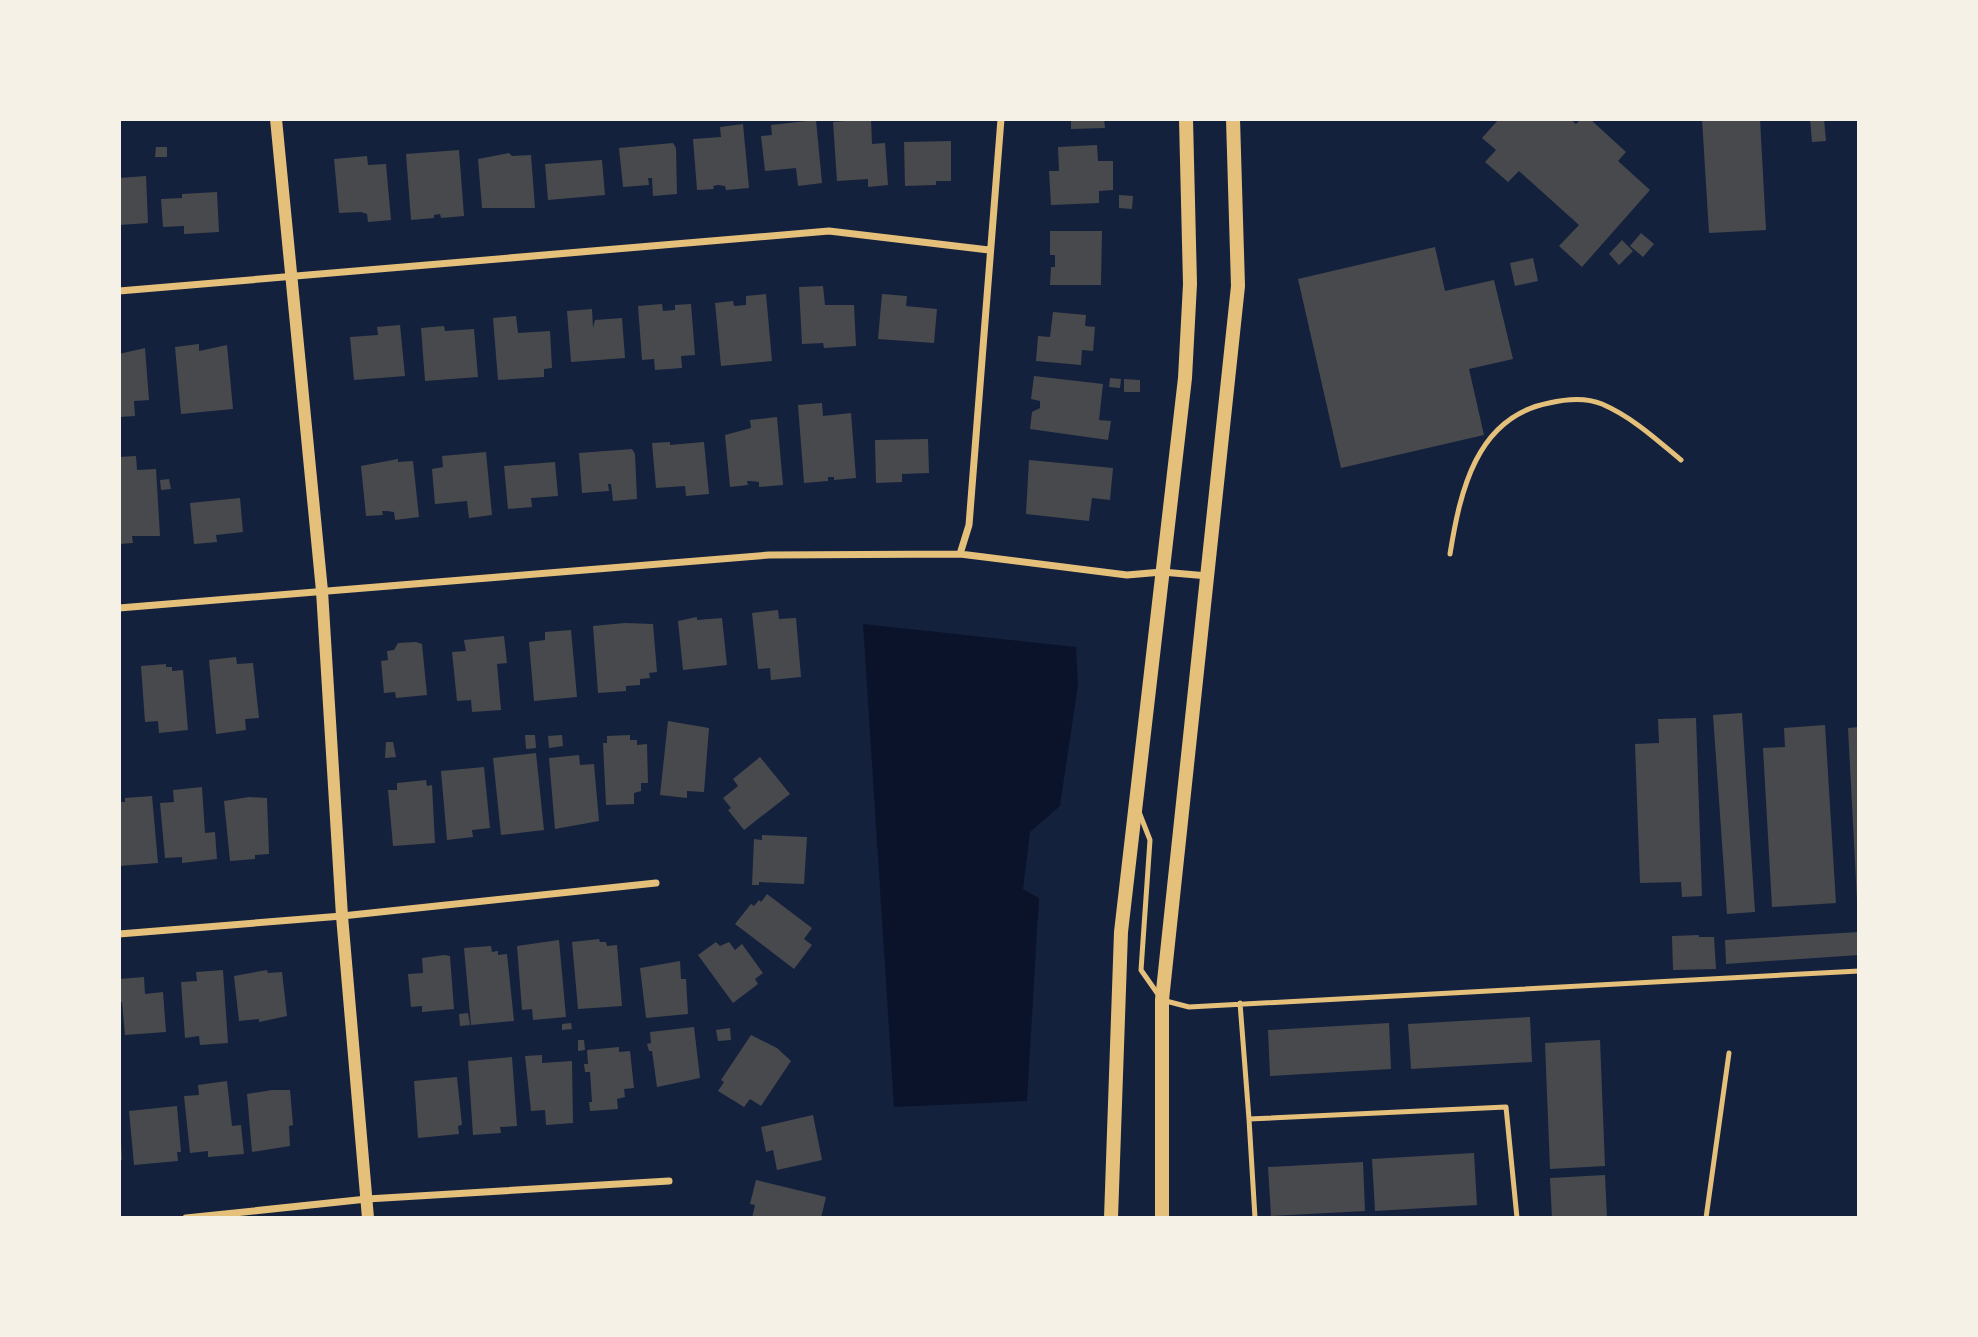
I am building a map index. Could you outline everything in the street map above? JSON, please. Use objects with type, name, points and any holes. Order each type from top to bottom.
[{"type":"main road","points":[[1111,1218],[1122,932],[1185,378],[1189,284],[1186,119]]},
{"type":"main road","points":[[1162,1218],[1162,1000],[1238,286],[1233,119]]},
{"type":"street","points":[[276,119],[289,277],[322,591],[342,916],[368,1218]]},
{"type":"street","points":[[960,554],[969,525],[1001,119]]},
{"type":"street","points":[[119,290],[829,231],[989,250]]},
{"type":"street","points":[[119,608],[769,555],[960,554],[1127,575],[1162,572],[1209,576]]},
{"type":"street","points":[[119,934],[342,916],[656,883]]},
{"type":"street","points":[[186,1218],[366,1199],[669,1181]]},
{"type":"lane","points":[[1450,554],[1459,503],[1470,467],[1499,428],[1532,406],[1570,398],[1599,402],[1632,420],[1681,460]]},
{"type":"lane","points":[[1136,803],[1150,840],[1141,970],[1162,1000],[1189,1007],[1859,971]]},
{"type":"lane","points":[[1240,1003],[1255,1218]]},
{"type":"lane","points":[[1706,1218],[1729,1053]]},
{"type":"lane","points":[[1250,1118],[1506,1107],[1517,1218]]},
{"type":"water","points":[[863,624],[1076,647],[1078,685],[1060,806],[1030,832],[1023,889],[1039,898],[1027,1101],[894,1107]]},
{"type":"building","points":[[871,119],[872,144],[885,143],[888,185],[868,187],[868,179],[837,181],[833,122]]},
{"type":"building","points":[[1071,119],[1104,119],[1105,128],[1071,129]]},
{"type":"building","points":[[1499,119],[1570,119],[1576,124],[1581,119],[1590,119],[1626,152],[1618,161],[1650,190],[1582,267],[1559,246],[1579,225],[1519,171],[1508,182],[1485,162],[1496,150],[1482,138]]},
{"type":"building","points":[[1702,119],[1760,119],[1766,230],[1709,233]]},
{"type":"building","points":[[1810,119],[1824,119],[1826,141],[1812,142]]},
{"type":"building","points":[[816,120],[822,183],[798,186],[796,168],[765,171],[761,136],[772,135],[771,125]]},
{"type":"building","points":[[743,124],[749,188],[726,190],[725,186],[718,185],[713,186],[714,189],[697,190],[693,139],[721,137],[720,127]]},
{"type":"building","points":[[951,141],[951,181],[936,181],[936,185],[905,186],[904,142]]},
{"type":"building","points":[[673,143],[676,148],[677,194],[653,196],[652,178],[648,178],[649,185],[623,187],[619,148]]},
{"type":"building","points":[[1097,145],[1098,161],[1113,161],[1113,190],[1099,191],[1099,203],[1051,205],[1049,171],[1059,171],[1058,147]]},
{"type":"building","points":[[156,147],[167,147],[167,157],[155,157]]},
{"type":"building","points":[[459,150],[464,216],[441,218],[440,214],[434,215],[434,218],[411,220],[406,154]]},
{"type":"building","points":[[509,153],[512,156],[531,155],[535,208],[482,208],[478,159]]},
{"type":"building","points":[[367,156],[368,165],[386,164],[391,220],[368,222],[367,214],[361,212],[339,213],[334,159]]},
{"type":"building","points":[[602,160],[605,195],[548,200],[545,164]]},
{"type":"building","points":[[146,176],[148,223],[119,225],[119,178]]},
{"type":"building","points":[[217,192],[219,232],[184,234],[184,226],[163,227],[161,199],[182,198],[182,194]]},
{"type":"building","points":[[1119,195],[1133,196],[1132,209],[1119,208]]},
{"type":"building","points":[[1050,231],[1102,231],[1101,285],[1050,285],[1055,255],[1050,255]]},
{"type":"building","points":[[1641,233],[1654,244],[1643,257],[1630,246]]},
{"type":"building","points":[[1622,240],[1633,251],[1619,265],[1609,254]]},
{"type":"building","points":[[1435,247],[1445,291],[1494,280],[1513,359],[1469,369],[1484,435],[1341,468],[1298,279]]},
{"type":"building","points":[[1533,258],[1538,281],[1515,286],[1510,263]]},
{"type":"building","points":[[823,286],[825,305],[854,305],[856,346],[824,348],[823,343],[802,344],[799,287]]},
{"type":"building","points":[[766,294],[772,361],[721,366],[715,303],[733,301],[734,306],[746,305],[746,296]]},
{"type":"building","points":[[882,294],[907,296],[906,306],[937,309],[934,343],[878,339]]},
{"type":"building","points":[[662,304],[663,311],[675,310],[675,305],[691,304],[695,355],[681,356],[682,368],[655,370],[654,359],[642,360],[638,306]]},
{"type":"building","points":[[592,309],[593,328],[595,320],[622,318],[625,358],[571,362],[567,311]]},
{"type":"building","points":[[1053,312],[1086,315],[1085,326],[1095,327],[1093,351],[1082,350],[1081,365],[1036,361],[1038,336],[1050,337]]},
{"type":"building","points":[[516,316],[518,333],[550,331],[552,368],[544,369],[544,377],[498,380],[493,318]]},
{"type":"building","points":[[400,325],[405,376],[354,380],[350,337],[378,335],[377,327]]},
{"type":"building","points":[[444,326],[445,331],[474,329],[478,377],[425,381],[421,328]]},
{"type":"building","points":[[199,344],[199,351],[227,345],[233,409],[181,414],[175,347]]},
{"type":"building","points":[[145,348],[149,400],[134,401],[135,416],[119,417],[119,354]]},
{"type":"building","points":[[1034,376],[1103,384],[1099,420],[1111,421],[1108,440],[1030,429],[1032,412],[1040,408],[1040,401],[1031,399]]},
{"type":"building","points":[[1110,378],[1121,379],[1120,388],[1109,387]]},
{"type":"building","points":[[1124,379],[1140,380],[1140,392],[1124,392]]},
{"type":"building","points":[[822,403],[823,416],[851,413],[856,478],[834,480],[834,477],[828,477],[828,481],[804,483],[798,405]]},
{"type":"building","points":[[777,417],[783,485],[759,487],[759,482],[747,481],[748,485],[730,487],[725,435],[751,428],[750,420]]},
{"type":"building","points":[[928,439],[929,473],[902,474],[902,482],[876,483],[875,440]]},
{"type":"building","points":[[670,442],[670,445],[704,442],[709,494],[686,496],[685,486],[656,488],[652,443]]},
{"type":"building","points":[[632,449],[635,454],[637,499],[613,501],[611,484],[608,484],[609,491],[582,493],[579,453]]},
{"type":"building","points":[[486,452],[492,515],[469,518],[467,501],[435,504],[432,469],[443,467],[442,456]]},
{"type":"building","points":[[136,456],[137,470],[156,469],[160,536],[132,536],[133,543],[119,544],[119,457]]},
{"type":"building","points":[[398,459],[398,462],[413,461],[419,517],[395,520],[394,512],[387,511],[382,511],[383,515],[366,516],[361,466]]},
{"type":"building","points":[[1029,460],[1113,468],[1110,500],[1092,498],[1089,521],[1026,514]]},
{"type":"building","points":[[555,462],[558,496],[531,498],[532,507],[508,509],[504,466]]},
{"type":"building","points":[[169,479],[171,489],[161,490],[160,480]]},
{"type":"building","points":[[240,498],[243,532],[216,535],[217,542],[194,544],[190,503]]},
{"type":"building","points":[[778,610],[779,619],[796,618],[801,677],[771,680],[770,668],[758,669],[752,613]]},
{"type":"building","points":[[697,617],[697,620],[722,618],[727,665],[683,670],[678,621]]},
{"type":"building","points":[[653,624],[657,672],[649,673],[650,678],[640,679],[640,685],[626,686],[626,691],[598,693],[593,626]]},
{"type":"building","points":[[571,630],[577,697],[534,701],[529,642],[545,640],[545,632]]},
{"type":"building","points":[[504,636],[507,663],[497,664],[501,710],[472,712],[471,700],[457,701],[452,652],[466,651],[464,640]]},
{"type":"building","points":[[398,643],[422,644],[427,695],[396,698],[395,692],[384,693],[381,661],[388,660],[387,651],[394,650]]},
{"type":"building","points":[[236,657],[237,664],[253,663],[259,718],[245,719],[246,730],[216,734],[209,660]]},
{"type":"building","points":[[166,664],[166,667],[172,667],[172,671],[183,670],[188,730],[159,733],[158,721],[145,722],[141,666]]},
{"type":"building","points":[[1742,713],[1755,912],[1727,914],[1713,715]]},
{"type":"building","points":[[1696,718],[1702,896],[1682,897],[1681,882],[1640,883],[1635,744],[1659,743],[1658,719]]},
{"type":"building","points":[[668,721],[709,728],[704,792],[687,791],[687,798],[660,795]]},
{"type":"building","points":[[1825,725],[1836,903],[1772,907],[1763,748],[1785,747],[1784,728]]},
{"type":"building","points":[[1859,727],[1859,900],[1857,900],[1848,728]]},
{"type":"building","points":[[525,735],[535,735],[536,748],[526,749]]},
{"type":"building","points":[[562,735],[563,746],[549,748],[548,736]]},
{"type":"building","points":[[630,735],[630,740],[637,740],[637,745],[647,744],[648,783],[641,783],[641,791],[634,793],[634,804],[606,805],[603,743],[607,743],[607,736]]},
{"type":"building","points":[[386,742],[393,742],[396,757],[385,758]]},
{"type":"building","points":[[536,753],[544,830],[501,835],[493,758]]},
{"type":"building","points":[[579,755],[580,765],[594,764],[599,821],[555,829],[549,758]]},
{"type":"building","points":[[760,757],[790,794],[744,830],[728,810],[731,808],[723,798],[738,786],[733,779]]},
{"type":"building","points":[[484,767],[490,828],[472,830],[473,837],[447,840],[441,771]]},
{"type":"building","points":[[426,780],[427,786],[432,785],[435,843],[393,846],[388,790],[397,790],[397,783]]},
{"type":"building","points":[[202,787],[205,833],[215,832],[217,859],[182,863],[182,857],[165,858],[160,803],[174,802],[173,790]]},
{"type":"building","points":[[152,796],[158,863],[119,866],[119,802],[125,802],[125,798]]},
{"type":"building","points":[[249,797],[267,798],[269,854],[255,855],[255,859],[230,861],[224,801]]},
{"type":"building","points":[[762,835],[807,837],[804,884],[759,882],[759,885],[752,885],[754,839],[762,840]]},
{"type":"building","points":[[767,894],[812,928],[804,939],[812,945],[794,969],[735,924],[751,904],[754,906],[759,900],[761,902]]},
{"type":"building","points":[[1859,932],[1859,955],[1726,964],[1725,940]]},
{"type":"building","points":[[1672,936],[1714,937],[1716,969],[1673,970]]},
{"type":"building","points":[[599,939],[600,942],[606,942],[607,946],[617,945],[622,1006],[578,1009],[572,942]]},
{"type":"building","points":[[559,940],[566,1017],[533,1020],[532,1009],[522,1010],[517,946]]},
{"type":"building","points":[[716,942],[720,946],[729,942],[735,950],[742,944],[763,973],[755,979],[758,984],[733,1003],[698,955]]},
{"type":"building","points":[[491,946],[492,952],[498,951],[498,955],[507,954],[514,1021],[471,1025],[464,948]]},
{"type":"building","points":[[450,956],[454,1009],[422,1012],[422,1006],[411,1007],[408,974],[423,973],[422,958]]},
{"type":"building","points":[[680,961],[681,979],[686,979],[688,1014],[646,1018],[640,968]]},
{"type":"building","points":[[223,970],[228,1043],[200,1045],[199,1036],[185,1038],[181,982],[197,981],[196,972]]},
{"type":"building","points":[[267,970],[268,973],[282,972],[287,1016],[259,1022],[259,1019],[239,1021],[234,976]]},
{"type":"building","points":[[144,977],[145,994],[163,992],[166,1032],[125,1035],[122,1002],[119,1003],[119,979]]},
{"type":"building","points":[[468,1013],[470,1025],[460,1026],[459,1014]]},
{"type":"building","points":[[1530,1017],[1532,1062],[1411,1069],[1408,1024]]},
{"type":"building","points":[[571,1023],[572,1029],[562,1030],[562,1024]]},
{"type":"building","points":[[1389,1023],[1391,1069],[1270,1076],[1268,1030]]},
{"type":"building","points":[[694,1027],[700,1078],[657,1087],[652,1051],[649,1051],[647,1044],[651,1043],[650,1032]]},
{"type":"building","points":[[730,1028],[731,1040],[718,1041],[716,1030]]},
{"type":"building","points":[[751,1035],[777,1048],[791,1061],[761,1106],[750,1099],[744,1107],[718,1091],[724,1082],[721,1080]]},
{"type":"building","points":[[578,1040],[584,1040],[585,1050],[578,1051]]},
{"type":"building","points":[[1600,1040],[1605,1166],[1550,1169],[1545,1043]]},
{"type":"building","points":[[619,1047],[619,1052],[630,1051],[634,1088],[624,1089],[625,1097],[617,1099],[618,1109],[590,1111],[590,1072],[585,1072],[584,1064],[588,1064],[587,1050]]},
{"type":"building","points":[[542,1055],[542,1063],[572,1061],[573,1123],[546,1125],[545,1110],[531,1111],[525,1056]]},
{"type":"building","points":[[512,1057],[517,1126],[500,1127],[501,1133],[473,1135],[468,1061]]},
{"type":"building","points":[[457,1077],[462,1125],[458,1126],[459,1134],[418,1138],[414,1081]]},
{"type":"building","points":[[227,1081],[232,1126],[241,1125],[244,1154],[208,1157],[208,1151],[190,1153],[184,1096],[199,1095],[198,1085]]},
{"type":"building","points":[[290,1090],[293,1125],[289,1126],[290,1146],[252,1152],[247,1094]]},
{"type":"building","points":[[177,1106],[181,1152],[177,1152],[178,1161],[134,1165],[129,1111]]},
{"type":"building","points":[[813,1115],[822,1160],[777,1170],[773,1150],[766,1152],[761,1127]]},
{"type":"building","points":[[121,1141],[122,1160],[119,1160]]},
{"type":"building","points":[[1474,1153],[1477,1205],[1375,1211],[1372,1159]]},
{"type":"building","points":[[1363,1162],[1365,1211],[1271,1216],[1268,1167]]},
{"type":"building","points":[[1605,1175],[1607,1218],[1552,1218],[1550,1178]]},
{"type":"building","points":[[756,1180],[826,1197],[821,1218],[752,1218],[755,1205],[750,1204]]}]
